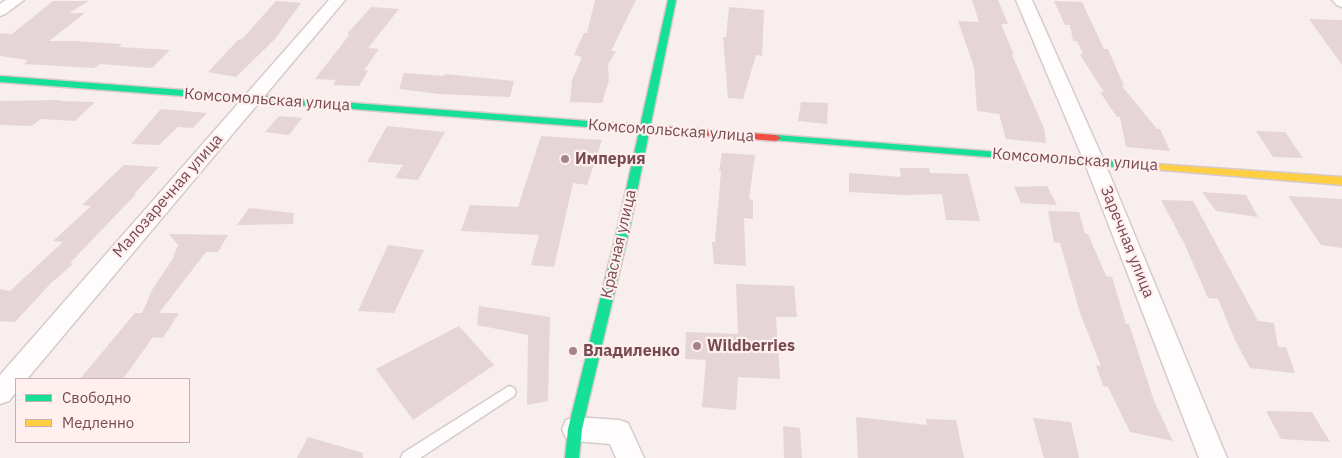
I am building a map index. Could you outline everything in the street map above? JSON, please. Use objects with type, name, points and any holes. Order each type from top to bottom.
[{"type":"street","points":[[0,11],[16,0]]},
{"type":"street","name":"Малозаречная улица","points":[[0,393],[337,0]]},
{"type":"street","name":"Красная улица","points":[[575,429],[623,231],[672,0]]},
{"type":"street","name":"Заречная улица","points":[[1024,0],[1094,161],[1214,458]]},
{"type":"street","name":"Комсомольская улица","points":[[0,79],[1342,181]]},
{"type":"street","points":[[562,458],[575,429]]},
{"type":"street","points":[[572,458],[575,429]]},
{"type":"street","points":[[575,429],[619,432],[630,458]]},
{"type":"lane","points":[[408,458],[509,392]]},
{"type":"building","points":[[595,0],[636,0],[611,51],[616,51],[608,65],[609,80],[602,103],[570,102],[572,80],[582,57],[574,55],[584,33],[587,33]]},
{"type":"building","points":[[972,0],[998,0],[1008,24],[1001,24],[1014,55],[1012,55],[1044,128],[1046,143],[1006,139],[999,114],[977,111],[974,67],[958,21],[979,22]]},
{"type":"building","points":[[53,1],[89,1],[69,13],[85,13],[49,41],[122,44],[119,47],[170,50],[152,68],[100,64],[94,68],[24,64],[28,60],[0,56],[0,33],[12,34]]},
{"type":"building","points":[[276,1],[301,3],[275,39],[236,77],[208,72],[237,41],[243,38]]},
{"type":"building","points":[[1054,1],[1082,2],[1104,49],[1108,49],[1124,86],[1121,85],[1157,129],[1160,129],[1170,151],[1126,147],[1120,117],[1117,117],[1100,92],[1104,92],[1080,55],[1083,53],[1077,41],[1073,41],[1070,25],[1065,25]]},
{"type":"building","points":[[371,7],[399,9],[368,48],[379,49],[364,70],[368,71],[359,86],[333,85],[336,80],[315,79],[350,34],[347,34]]},
{"type":"building","points":[[729,7],[764,10],[762,56],[756,55],[743,99],[728,98],[723,37],[726,37]]},
{"type":"building","points":[[1309,19],[1342,20],[1342,65]]},
{"type":"building","points":[[404,73],[444,76],[445,74],[514,81],[510,97],[439,94],[399,89]]},
{"type":"building","points":[[61,100],[95,102],[75,121],[40,119],[32,126],[0,125],[0,101]]},
{"type":"building","points":[[801,102],[828,103],[827,124],[798,121]]},
{"type":"building","points":[[161,109],[207,113],[193,128],[178,127],[159,145],[131,144]]},
{"type":"building","points":[[279,116],[302,118],[289,135],[265,132]]},
{"type":"building","points":[[387,126],[445,132],[418,180],[395,178],[403,165],[367,162]]},
{"type":"building","points":[[1256,131],[1285,132],[1303,158],[1273,157]]},
{"type":"building","points":[[541,136],[602,140],[587,185],[573,183],[554,267],[531,265],[539,235],[461,231],[470,205],[518,207]]},
{"type":"building","points":[[722,153],[755,155],[749,199],[753,200],[753,219],[744,218],[746,266],[714,264],[712,242],[715,242],[721,171],[719,171]]},
{"type":"building","points":[[124,165],[159,167],[70,263],[73,264],[51,283],[15,322],[0,321],[0,289],[10,291],[63,242],[53,241],[91,206],[82,205]]},
{"type":"building","points":[[900,168],[929,168],[930,173],[968,174],[980,221],[946,220],[942,194],[903,195],[849,192],[849,173],[901,177]]},
{"type":"building","points":[[1047,186],[1057,205],[1021,203],[1014,187]]},
{"type":"building","points":[[1202,192],[1246,195],[1258,217],[1216,211]]},
{"type":"building","points":[[1288,196],[1342,199],[1342,248],[1321,245]]},
{"type":"building","points":[[1161,200],[1193,201],[1258,321],[1274,323],[1278,347],[1286,347],[1295,373],[1250,368],[1235,340],[1218,299],[1208,298],[1184,243]]},
{"type":"building","points":[[249,208],[294,213],[293,224],[237,225]]},
{"type":"building","points":[[1048,211],[1079,212],[1085,234],[1088,234],[1106,276],[1112,277],[1126,324],[1129,324],[1154,401],[1173,441],[1130,432],[1108,387],[1103,386],[1096,365],[1101,366],[1080,313],[1060,243],[1054,242]]},
{"type":"building","points":[[169,234],[228,235],[218,252],[206,252],[159,313],[179,313],[163,338],[153,337],[124,378],[81,378],[135,313],[142,313],[152,290],[172,260],[178,245]]},
{"type":"building","points":[[388,245],[424,250],[394,313],[358,311]]},
{"type":"building","points":[[736,284],[794,286],[797,317],[776,317],[780,379],[738,377],[736,410],[702,407],[706,360],[685,359],[686,332],[738,334]]},
{"type":"building","points":[[479,306],[550,317],[548,401],[527,405],[528,335],[477,325]]},
{"type":"building","points":[[459,326],[494,365],[413,420],[376,369]]},
{"type":"building","points":[[1266,411],[1312,412],[1330,442],[1281,439]]},
{"type":"building","points":[[856,417],[927,425],[926,419],[956,420],[964,458],[858,458]]},
{"type":"building","points":[[1033,418],[1071,422],[1079,458],[1044,458]]},
{"type":"building","points":[[783,426],[800,428],[802,458],[784,458]]},
{"type":"building","points":[[308,437],[363,453],[363,458],[297,458]]},
{"type":"traffic: fast","points":[[572,458],[575,429],[623,231],[672,0]]},
{"type":"traffic: fast","points":[[0,79],[601,125]]},
{"type":"traffic: fast","points":[[776,138],[1155,167]]},
{"type":"traffic: slow","points":[[1155,167],[1342,181]]},
{"type":"traffic: jam","points":[[601,125],[776,138]]},
{"type":"place","name":"Империя","points":[[565,159]]},
{"type":"place","name":"Wildberries","points":[[697,346]]},
{"type":"place","name":"Владиленко","points":[[573,351]]}]
